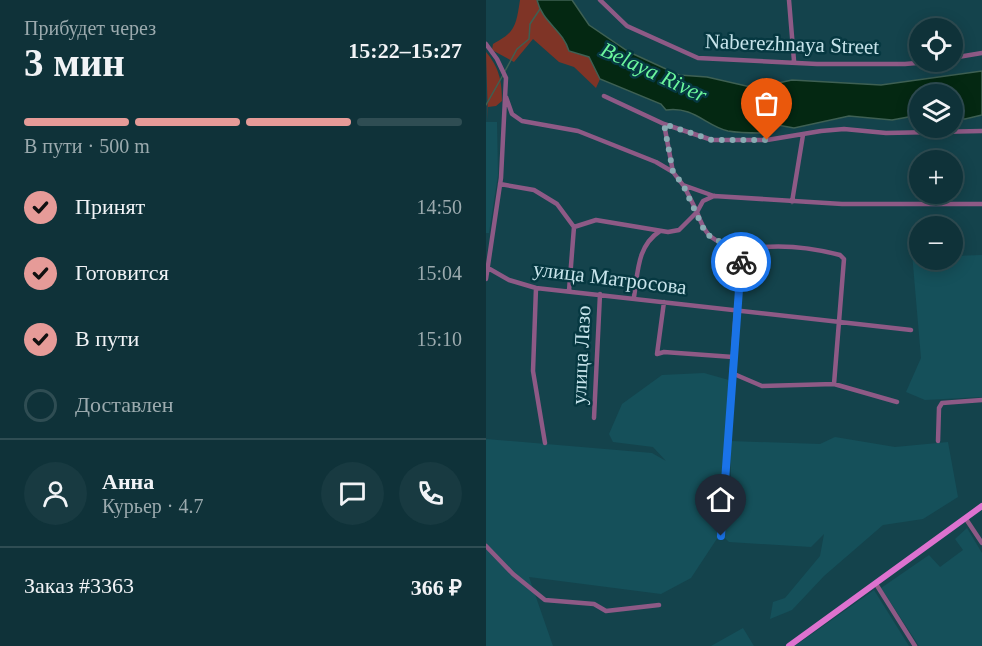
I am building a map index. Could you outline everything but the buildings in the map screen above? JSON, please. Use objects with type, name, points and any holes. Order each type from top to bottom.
[{"type":"main road","points":[[789,646],[982,506]]},
{"type":"street","name":"Naberezhnaya Street","points":[[600,0],[627,26],[698,58],[909,64]]},
{"type":"street","points":[[789,0],[794,61]]},
{"type":"street","points":[[486,45],[506,78],[500,184],[486,279]]},
{"type":"street","points":[[963,56],[982,53]]},
{"type":"street","points":[[604,96],[664,124],[712,140],[767,140],[843,129],[886,133],[982,131]]},
{"type":"street","points":[[506,97],[512,114],[522,120],[578,131],[673,172]]},
{"type":"street","points":[[664,124],[673,172],[683,185],[706,234],[737,251],[760,246],[799,246],[840,255],[845,264],[834,384]]},
{"type":"street","points":[[792,202],[803,135]]},
{"type":"street","points":[[500,184],[534,190],[557,204],[574,227],[569,291]]},
{"type":"street","points":[[683,185],[714,196],[792,202],[982,204]]},
{"type":"street","points":[[574,227],[596,220],[660,231],[679,230],[697,212],[703,201],[714,196]]},
{"type":"street","points":[[634,297],[643,250],[649,238],[660,231]]},
{"type":"street","points":[[721,536],[734,374],[736,309],[741,273],[737,251]]},
{"type":"street","name":"улица Матросова","points":[[488,268],[509,280],[536,288],[634,297],[911,330]]},
{"type":"street","points":[[536,288],[533,371],[545,443]]},
{"type":"street","name":"улица Лазо","points":[[594,418],[600,294]]},
{"type":"street","points":[[664,302],[657,354],[664,352],[733,357]]},
{"type":"street","points":[[734,374],[762,386],[775,388],[834,384],[897,402]]},
{"type":"street","points":[[938,441],[939,408],[942,403],[982,400]]},
{"type":"street","points":[[966,519],[982,543]]},
{"type":"street","points":[[486,546],[513,574],[545,600],[594,604],[606,611],[659,605]]},
{"type":"street","points":[[876,584],[915,646]]},
{"type":"shaded area","points":[[520,0],[537,0],[543,14],[562,37],[569,51],[589,57],[600,79],[596,88],[574,67],[559,62],[533,39],[514,62],[492,50],[493,44],[506,36],[514,27]]},
{"type":"shaded area","points":[[486,52],[497,69],[502,94],[502,101],[496,106],[488,107],[488,121]]},
{"type":"shaded area","points":[[486,122],[497,122],[498,175],[489,233],[486,233]]},
{"type":"shaded area","points":[[982,255],[982,397],[925,400],[906,392],[921,358],[913,270],[963,270],[963,256]]},
{"type":"shaded area","points":[[704,373],[729,380],[718,537],[691,578],[661,594],[529,577],[553,646],[486,646],[486,439],[652,453],[666,461],[653,447],[613,442],[609,434],[622,404],[662,375]]},
{"type":"shaded area","points":[[835,437],[895,447],[948,442],[958,497],[923,519],[883,525],[824,576],[792,610],[770,619],[773,602],[785,598],[820,556],[824,534],[811,547],[729,542],[725,538],[731,477],[730,441],[820,444]]},
{"type":"shaded area","points":[[967,528],[982,553],[982,646],[919,646],[881,588],[929,555],[940,567],[963,550],[955,539]]},
{"type":"shaded area","points":[[874,590],[909,646],[795,646]]},
{"type":"shaded area","points":[[743,628],[754,646],[711,646]]},
{"type":"water","name":"Belaya River","points":[[537,0],[572,0],[589,25],[629,52],[679,75],[707,77],[755,88],[792,80],[881,85],[982,71],[982,115],[963,119],[963,84],[909,84],[909,117],[892,120],[849,116],[794,128],[772,124],[762,133],[728,131],[684,111],[666,110],[661,104],[600,79],[589,57],[569,51],[562,37],[540,8]]},
{"type":"waterway","points":[[505,71],[517,49],[529,39],[530,24],[540,9]]},
{"type":"waterway","points":[[486,105],[503,75]]},
{"type":"way so far","points":[[741,262],[737,251],[711,238],[703,229],[683,185],[673,172],[664,124],[712,140],[767,140]]},
{"type":"route","points":[[721,536],[741,262]]}]
